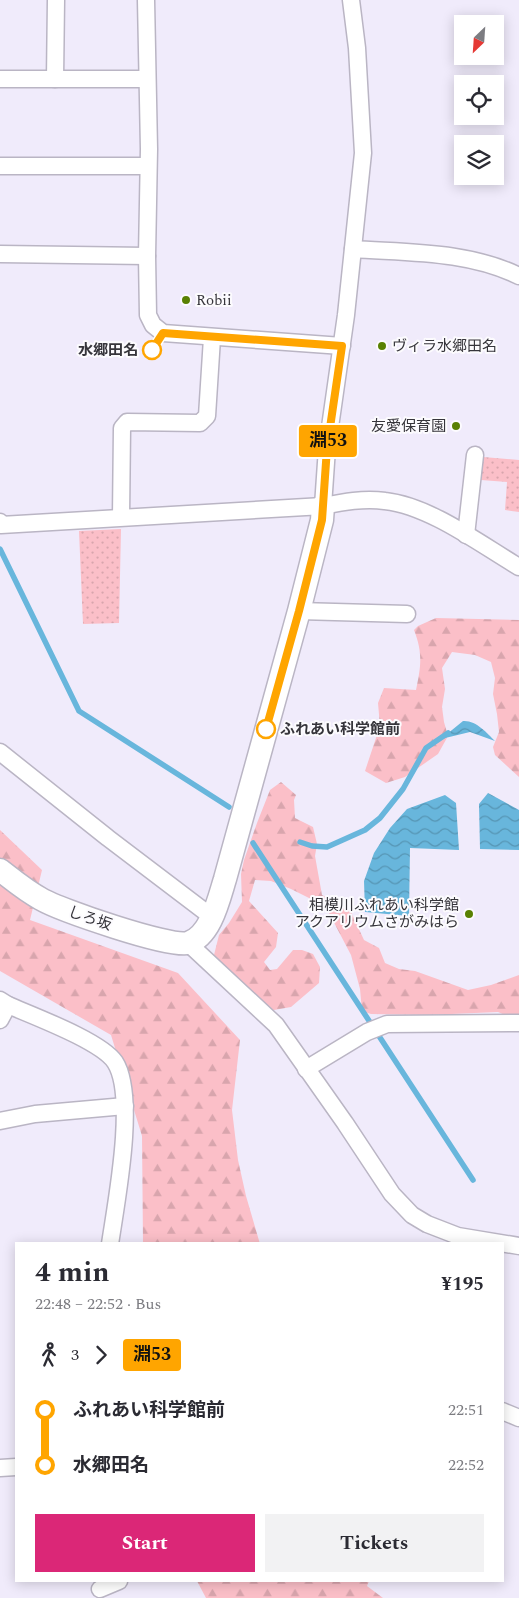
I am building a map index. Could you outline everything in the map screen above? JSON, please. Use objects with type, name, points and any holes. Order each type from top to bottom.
[{"type":"street","points":[[55,79],[56,0]]},
{"type":"street","points":[[146,0],[148,315],[153,325],[163,333],[342,346]]},
{"type":"street","points":[[351,0],[357,48],[363,153],[354,249],[327,448],[322,520],[299,611],[225,879],[212,917],[202,932],[188,943],[276,1025],[291,1044],[306,1069],[345,1123],[392,1194],[412,1215],[427,1224],[458,1236],[495,1242]]},
{"type":"street","points":[[0,79],[146,79]]},
{"type":"street","points":[[0,166],[148,166]]},
{"type":"street","points":[[354,249],[439,255],[476,260],[505,269],[519,276]]},
{"type":"street","points":[[0,254],[147,256]]},
{"type":"street","points":[[121,516],[122,428],[127,422],[200,422],[207,416],[212,338]]},
{"type":"street","points":[[466,535],[475,455]]},
{"type":"street","points":[[0,524],[385,501],[424,513],[466,535],[519,567]]},
{"type":"street","points":[[299,611],[407,614]]},
{"type":"street","points":[[0,752],[108,838],[212,917]]},
{"type":"street","name":"しろ坂","points":[[0,870],[41,900],[69,911],[175,944],[188,943]]},
{"type":"street","points":[[3,1008],[76,1035],[105,1052],[115,1062],[125,1090],[125,1106],[121,1175],[110,1242]]},
{"type":"street","points":[[306,1069],[367,1032],[387,1024],[519,1023]]},
{"type":"street","points":[[0,1122],[35,1114],[125,1106]]},
{"type":"street","points":[[504,1244],[519,1246]]},
{"type":"street","points":[[504,1413],[519,1418]]},
{"type":"street","points":[[0,1468],[15,1467]]},
{"type":"street","points":[[100,1589],[117,1582]]},
{"type":"green space","points":[[483,457],[519,460],[519,512],[505,510],[507,482],[481,480]]},
{"type":"green space","points":[[121,529],[119,623],[83,624],[79,531]]},
{"type":"green space","points":[[436,618],[519,620],[519,777],[495,755],[493,747],[499,732],[493,694],[495,678],[491,662],[475,655],[452,652],[442,668],[445,689],[442,707],[448,736],[438,754],[405,777],[386,783],[365,771],[380,726],[378,703],[384,688],[416,690],[420,660],[419,646],[414,630],[418,626]]},
{"type":"green space","points":[[281,782],[296,795],[294,800],[295,818],[313,827],[317,844],[315,856],[322,895],[351,912],[364,940],[379,948],[385,963],[399,969],[415,971],[468,990],[491,985],[519,975],[519,1015],[505,1015],[498,1012],[428,1015],[371,1014],[362,1011],[360,989],[351,955],[329,913],[315,901],[291,889],[271,881],[255,880],[249,901],[278,933],[276,947],[264,962],[270,970],[277,969],[293,950],[302,950],[313,954],[320,967],[319,983],[291,1007],[274,1010],[261,1008],[213,959],[219,935],[242,902],[241,874],[257,823],[270,790]]},
{"type":"green space","points":[[0,830],[42,870],[30,920],[178,973],[240,1040],[232,1110],[238,1160],[259,1242],[143,1242],[142,1136],[111,1035],[0,971]]},
{"type":"green space","points":[[198,1582],[369,1582],[367,1586],[383,1598],[206,1598]]},
{"type":"water","points":[[463,721],[477,725],[495,741],[470,732],[441,739]]},
{"type":"water","points":[[488,793],[519,810],[519,850],[480,849],[479,804]]},
{"type":"water","points":[[445,795],[456,803],[459,850],[410,848],[409,916],[365,912],[364,881],[374,853],[390,828],[407,809]]},
{"type":"waterway","points":[[0,549],[79,711],[229,807]]},
{"type":"waterway","points":[[300,842],[312,846],[327,847],[365,830],[380,818],[403,789],[426,748],[448,733]]},
{"type":"waterway","points":[[253,843],[473,1180]]},
{"type":"bus line","name":"淵53","points":[[152,350],[163,333],[342,346],[327,448],[322,520],[266,729]]},
{"type":"place","name":"Robii","points":[[186,300]]},
{"type":"place","name":"ヴィラ水郷田名","points":[[382,346]]},
{"type":"place","name":"水郷田名","points":[[152,350]]},
{"type":"place","name":"友愛保育園","points":[[456,426]]},
{"type":"place","name":"ふれあい科学館前","points":[[266,729]]},
{"type":"place","name":"相模川ふれあい科学館 アクアリウムさがみはら","points":[[469,914]]}]
